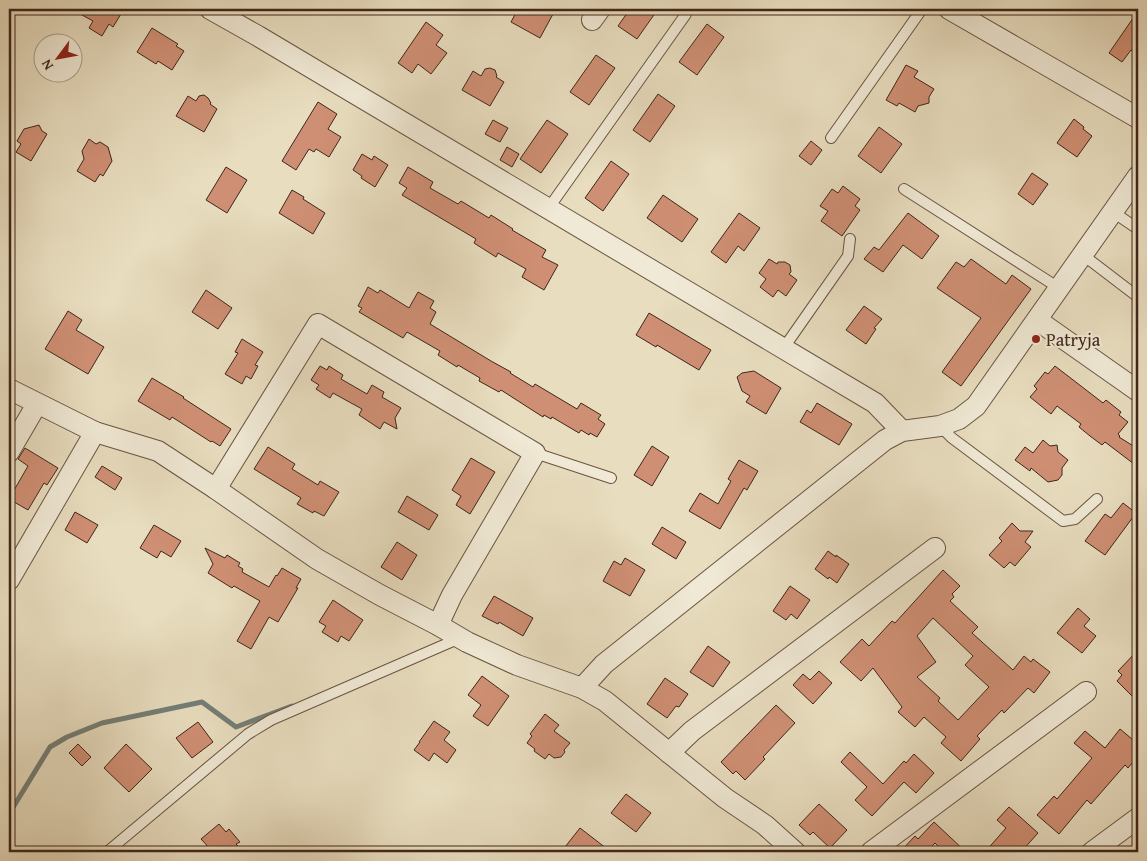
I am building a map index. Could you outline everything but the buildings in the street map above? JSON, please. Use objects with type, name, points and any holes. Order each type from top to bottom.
[{"type":"street","points":[[210,9],[875,403],[902,431]]},
{"type":"street","points":[[949,9],[1138,118]]},
{"type":"street","points":[[582,688],[604,664],[885,440],[902,431],[940,426],[959,418],[976,406],[1138,176]]},
{"type":"street","points":[[1037,320],[1138,391]]},
{"type":"street","points":[[216,490],[318,324],[535,453],[452,595],[438,625]]},
{"type":"street","points":[[9,389],[95,432],[158,451],[317,559],[380,595],[460,638],[517,665],[582,688],[605,700],[670,754],[725,798],[765,826],[795,852]]},
{"type":"street","points":[[9,452],[37,404]]},
{"type":"street","points":[[9,580],[95,432]]},
{"type":"street","points":[[670,754],[692,731],[935,548]]},
{"type":"street","points":[[871,852],[1086,692]]},
{"type":"street","points":[[1092,852],[1137,822]]},
{"type":"lane","points":[[831,138],[922,9]]},
{"type":"lane","points":[[548,209],[686,14]]},
{"type":"lane","points":[[904,189],[1059,288]]},
{"type":"lane","points":[[1113,212],[1138,229]]},
{"type":"lane","points":[[783,349],[848,256],[850,240]]},
{"type":"lane","points":[[1083,255],[1138,297]]},
{"type":"lane","points":[[940,426],[952,438],[1063,521],[1075,519],[1097,499]]},
{"type":"lane","points":[[535,453],[611,478]]},
{"type":"lane","points":[[107,852],[248,734],[272,720],[460,638]]},
{"type":"waterway","points":[[9,814],[50,747],[67,737],[102,723],[202,702],[236,727],[292,706]]},
{"type":"place","name":"Patryja","points":[[1036,339]]}]
